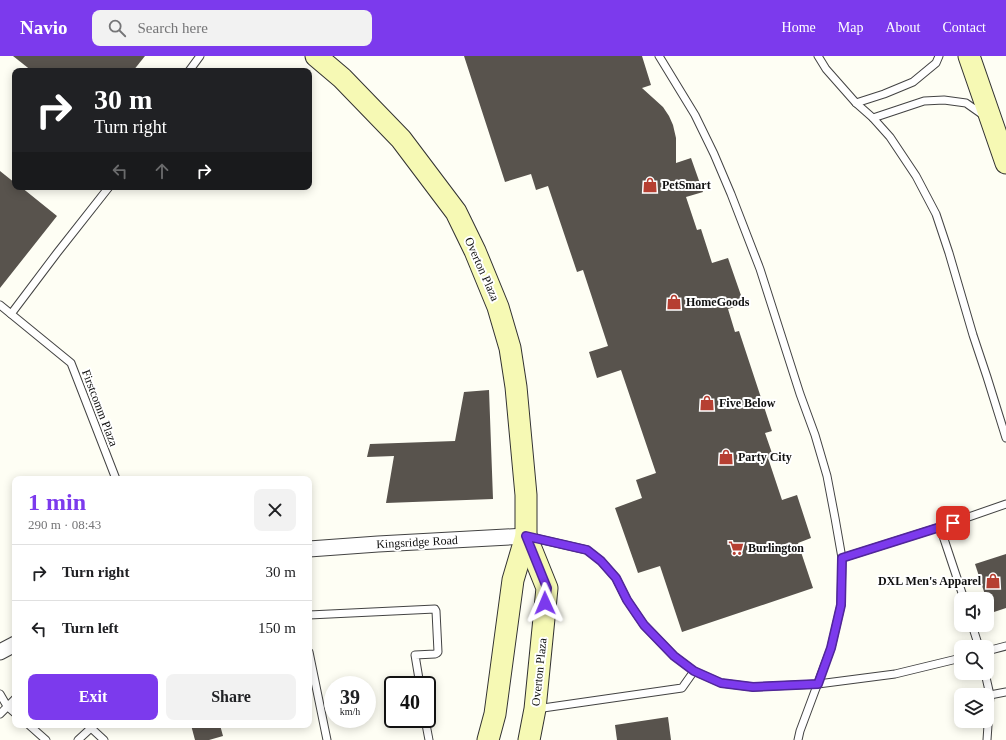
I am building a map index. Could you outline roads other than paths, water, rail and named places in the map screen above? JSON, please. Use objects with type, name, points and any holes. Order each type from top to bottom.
[{"type":"street","name":"Overton Plaza","points":[[316,56],[342,78],[401,139],[456,212],[498,307],[510,348],[516,387],[526,495],[526,536],[513,580],[495,714],[488,740]]},
{"type":"street","points":[[969,56],[1006,163]]},
{"type":"street","name":"Overton Plaza","points":[[526,536],[547,588],[535,709],[529,740]]},
{"type":"street","name":"Kingsridge Road","points":[[312,549],[526,536]]},
{"type":"street","points":[[0,652],[12,646]]},
{"type":"lane","points":[[660,56],[695,115],[714,154],[760,269],[800,394],[815,435],[825,469],[835,518],[842,558],[841,605],[831,648],[798,740]]},
{"type":"lane","points":[[818,56],[826,69],[856,103],[873,118],[890,137],[916,176],[936,214],[1006,438]]},
{"type":"lane","points":[[856,103],[884,94],[913,82],[936,63],[939,56]]},
{"type":"lane","points":[[191,68],[197,57]]},
{"type":"lane","points":[[873,118],[924,102],[944,100],[966,103],[992,122]]},
{"type":"lane","points":[[11,314],[107,190]]},
{"type":"lane","name":"Firstcomm Plaza","points":[[0,305],[71,363],[115,476]]},
{"type":"lane","points":[[842,558],[940,527],[1006,504]]},
{"type":"lane","points":[[940,527],[962,592]]},
{"type":"lane","points":[[526,536],[587,550],[601,561],[616,578],[627,600],[644,625],[674,656],[694,671],[721,683],[753,687],[818,684],[896,674],[954,660]]},
{"type":"lane","points":[[312,615],[435,609],[438,652],[436,654],[415,655],[418,676]]},
{"type":"lane","points":[[994,650],[1006,646]]},
{"type":"lane","points":[[312,666],[328,740]]},
{"type":"lane","points":[[535,709],[682,688],[694,671]]},
{"type":"lane","points":[[994,694],[1006,692]]},
{"type":"lane","points":[[0,694],[7,706],[12,710]]},
{"type":"lane","points":[[0,714],[12,702]]},
{"type":"lane","points":[[32,728],[46,740]]},
{"type":"lane","points":[[78,740],[88,728]]},
{"type":"lane","points":[[92,728],[104,740]]},
{"type":"lane","points":[[427,728],[429,740]]},
{"type":"lane","points":[[987,740],[988,728]]},
{"type":"place","name":"PetSmart","points":[[650,185]]},
{"type":"place","name":"HomeGoods","points":[[674,302]]},
{"type":"place","name":"Five Below","points":[[707,403]]},
{"type":"place","name":"Party City","points":[[726,457]]},
{"type":"place","name":"Burlington","points":[[736,548]]},
{"type":"place","name":"DXL Men's Apparel","points":[[993,581]]}]
